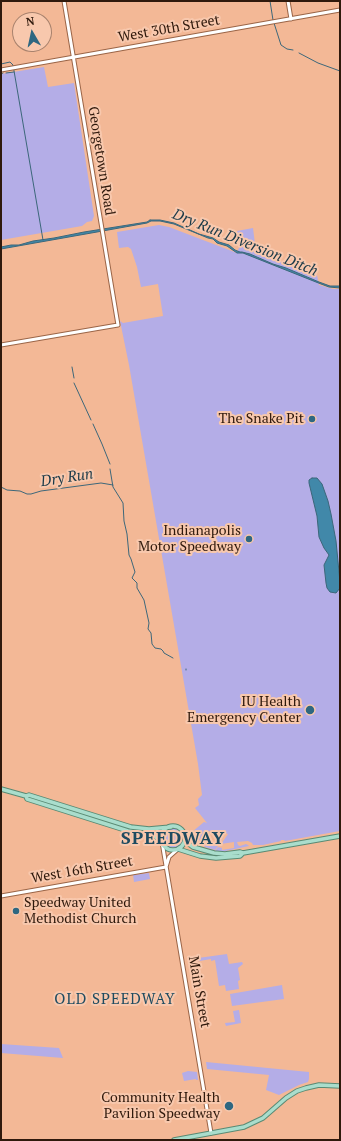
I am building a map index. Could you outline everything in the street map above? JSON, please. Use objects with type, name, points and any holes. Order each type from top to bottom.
[{"type":"main road","name":"Georgetown Road","points":[[1,345],[118,325],[64,1]]},
{"type":"main road","points":[[288,1],[291,19]]},
{"type":"main road","name":"West 30th Street","points":[[1,70],[340,10]]},
{"type":"main road","points":[[1,789],[26,796],[29,795],[131,827],[149,829],[171,827],[179,828],[184,833],[189,844],[196,848],[221,854],[243,853],[340,836]]},
{"type":"main road","points":[[26,796],[27,799],[128,831],[153,835],[169,850],[178,849],[200,856],[216,858],[240,856],[243,853]]},
{"type":"main road","points":[[162,842],[161,837],[163,832],[171,827]]},
{"type":"main road","points":[[166,867],[169,856],[182,846],[184,842],[184,833]]},
{"type":"main road","name":"Main Street","points":[[162,842],[164,862],[211,1133]]},
{"type":"main road","name":"West 16th Street","points":[[1,896],[166,867]]},
{"type":"main road","points":[[174,1140],[239,1128],[252,1124],[268,1114],[286,1098],[300,1090],[319,1085],[340,1086]]},
{"type":"shaded area","points":[[44,67],[48,87],[74,83],[94,216],[92,221],[87,222],[82,226],[1,240],[1,74]]},
{"type":"shaded area","name":"Indianapolis Motor Speedway","points":[[159,225],[169,227],[237,253],[240,245],[237,231],[253,228],[256,252],[317,275],[319,285],[333,289],[340,289],[340,831],[285,841],[281,840],[263,845],[253,845],[248,841],[237,842],[240,846],[246,844],[249,846],[221,852],[215,851],[218,847],[222,848],[222,850],[234,848],[234,842],[221,844],[228,834],[225,833],[221,841],[219,841],[217,830],[204,832],[205,844],[215,842],[218,846],[215,850],[205,847],[192,832],[204,822],[207,823],[195,808],[199,805],[198,799],[202,795],[198,764],[129,365],[120,321],[123,323],[163,316],[158,284],[141,287],[137,267],[131,249],[128,247],[119,248],[117,232]]},
{"type":"shaded area","points":[[173,826],[181,830],[185,838],[181,846],[173,850],[165,846],[161,838],[165,830]]},
{"type":"shaded area","points":[[149,873],[150,879],[134,882],[133,875]]},
{"type":"shaded area","points":[[227,954],[229,964],[242,962],[243,964],[238,968],[240,980],[238,981],[239,989],[226,991],[225,985],[219,986],[215,960],[211,961],[211,959],[194,962],[195,969],[191,970],[191,978],[189,962],[191,959]]},
{"type":"shaded area","points":[[282,985],[284,999],[232,1006],[230,994]]},
{"type":"shaded area","points":[[239,1010],[241,1023],[226,1026],[225,1023],[235,1022],[233,1011]]},
{"type":"shaded area","points":[[1,1044],[59,1048],[63,1058],[1,1053]]},
{"type":"shaded area","points":[[206,1062],[309,1072],[309,1079],[308,1082],[279,1095],[266,1090],[269,1075],[207,1069]]},
{"type":"shaded area","points":[[188,1071],[197,1072],[198,1080],[184,1081],[182,1073]]},
{"type":"water","points":[[150,220],[160,220],[174,223],[229,245],[240,252],[250,254],[330,286],[340,286],[340,288],[329,287],[243,253],[237,253],[227,246],[217,243],[213,239],[208,238],[174,224],[160,221],[151,221],[147,223],[1,249],[1,247],[11,245],[19,245],[33,241],[147,222]]},
{"type":"water","points":[[312,478],[317,478],[322,484],[331,514],[336,541],[340,582],[340,588],[336,593],[330,592],[327,588],[324,565],[329,555],[319,537],[317,516],[309,483],[309,480]]},
{"type":"waterway","points":[[270,1],[273,20]]},
{"type":"waterway","points":[[274,23],[281,45],[287,49],[293,50]]},
{"type":"waterway","points":[[299,53],[318,63],[340,71]]},
{"type":"waterway","points":[[1,64],[10,62],[13,65],[43,240]]},
{"type":"waterway","points":[[6,73],[14,72]]},
{"type":"waterway","points":[[72,367],[74,378]]},
{"type":"waterway","points":[[74,383],[91,420]]},
{"type":"waterway","points":[[93,424],[110,464]]},
{"type":"waterway","name":"Dry Run","points":[[110,469],[113,487],[123,503],[129,555],[135,572],[132,578],[137,583],[137,588],[144,600],[149,623],[148,629],[151,633],[152,644],[155,648],[161,649],[164,653],[173,658]]},
{"type":"waterway","name":"Dry Run","points":[[1,487],[7,490],[31,494],[41,491],[101,483],[113,485]]},
{"type":"place","name":"The Snake Pit","points":[[312,419]]},
{"type":"place","name":"Indianapolis Motor Speedway","points":[[249,539]]},
{"type":"place","name":"IU Health Emergency Center","points":[[310,710]]},
{"type":"place","name":"Speedway United Methodist Church","points":[[16,911]]},
{"type":"place","name":"Community Health Pavilion Speedway","points":[[229,1106]]},
{"type":"district","name":"SPEEDWAY","points":[[173,839]]},
{"type":"district","name":"OLD SPEEDWAY","points":[[115,1000]]},
{"type":"water label","name":"Dry Run Diversion Ditch","points":[[245,243]]}]
